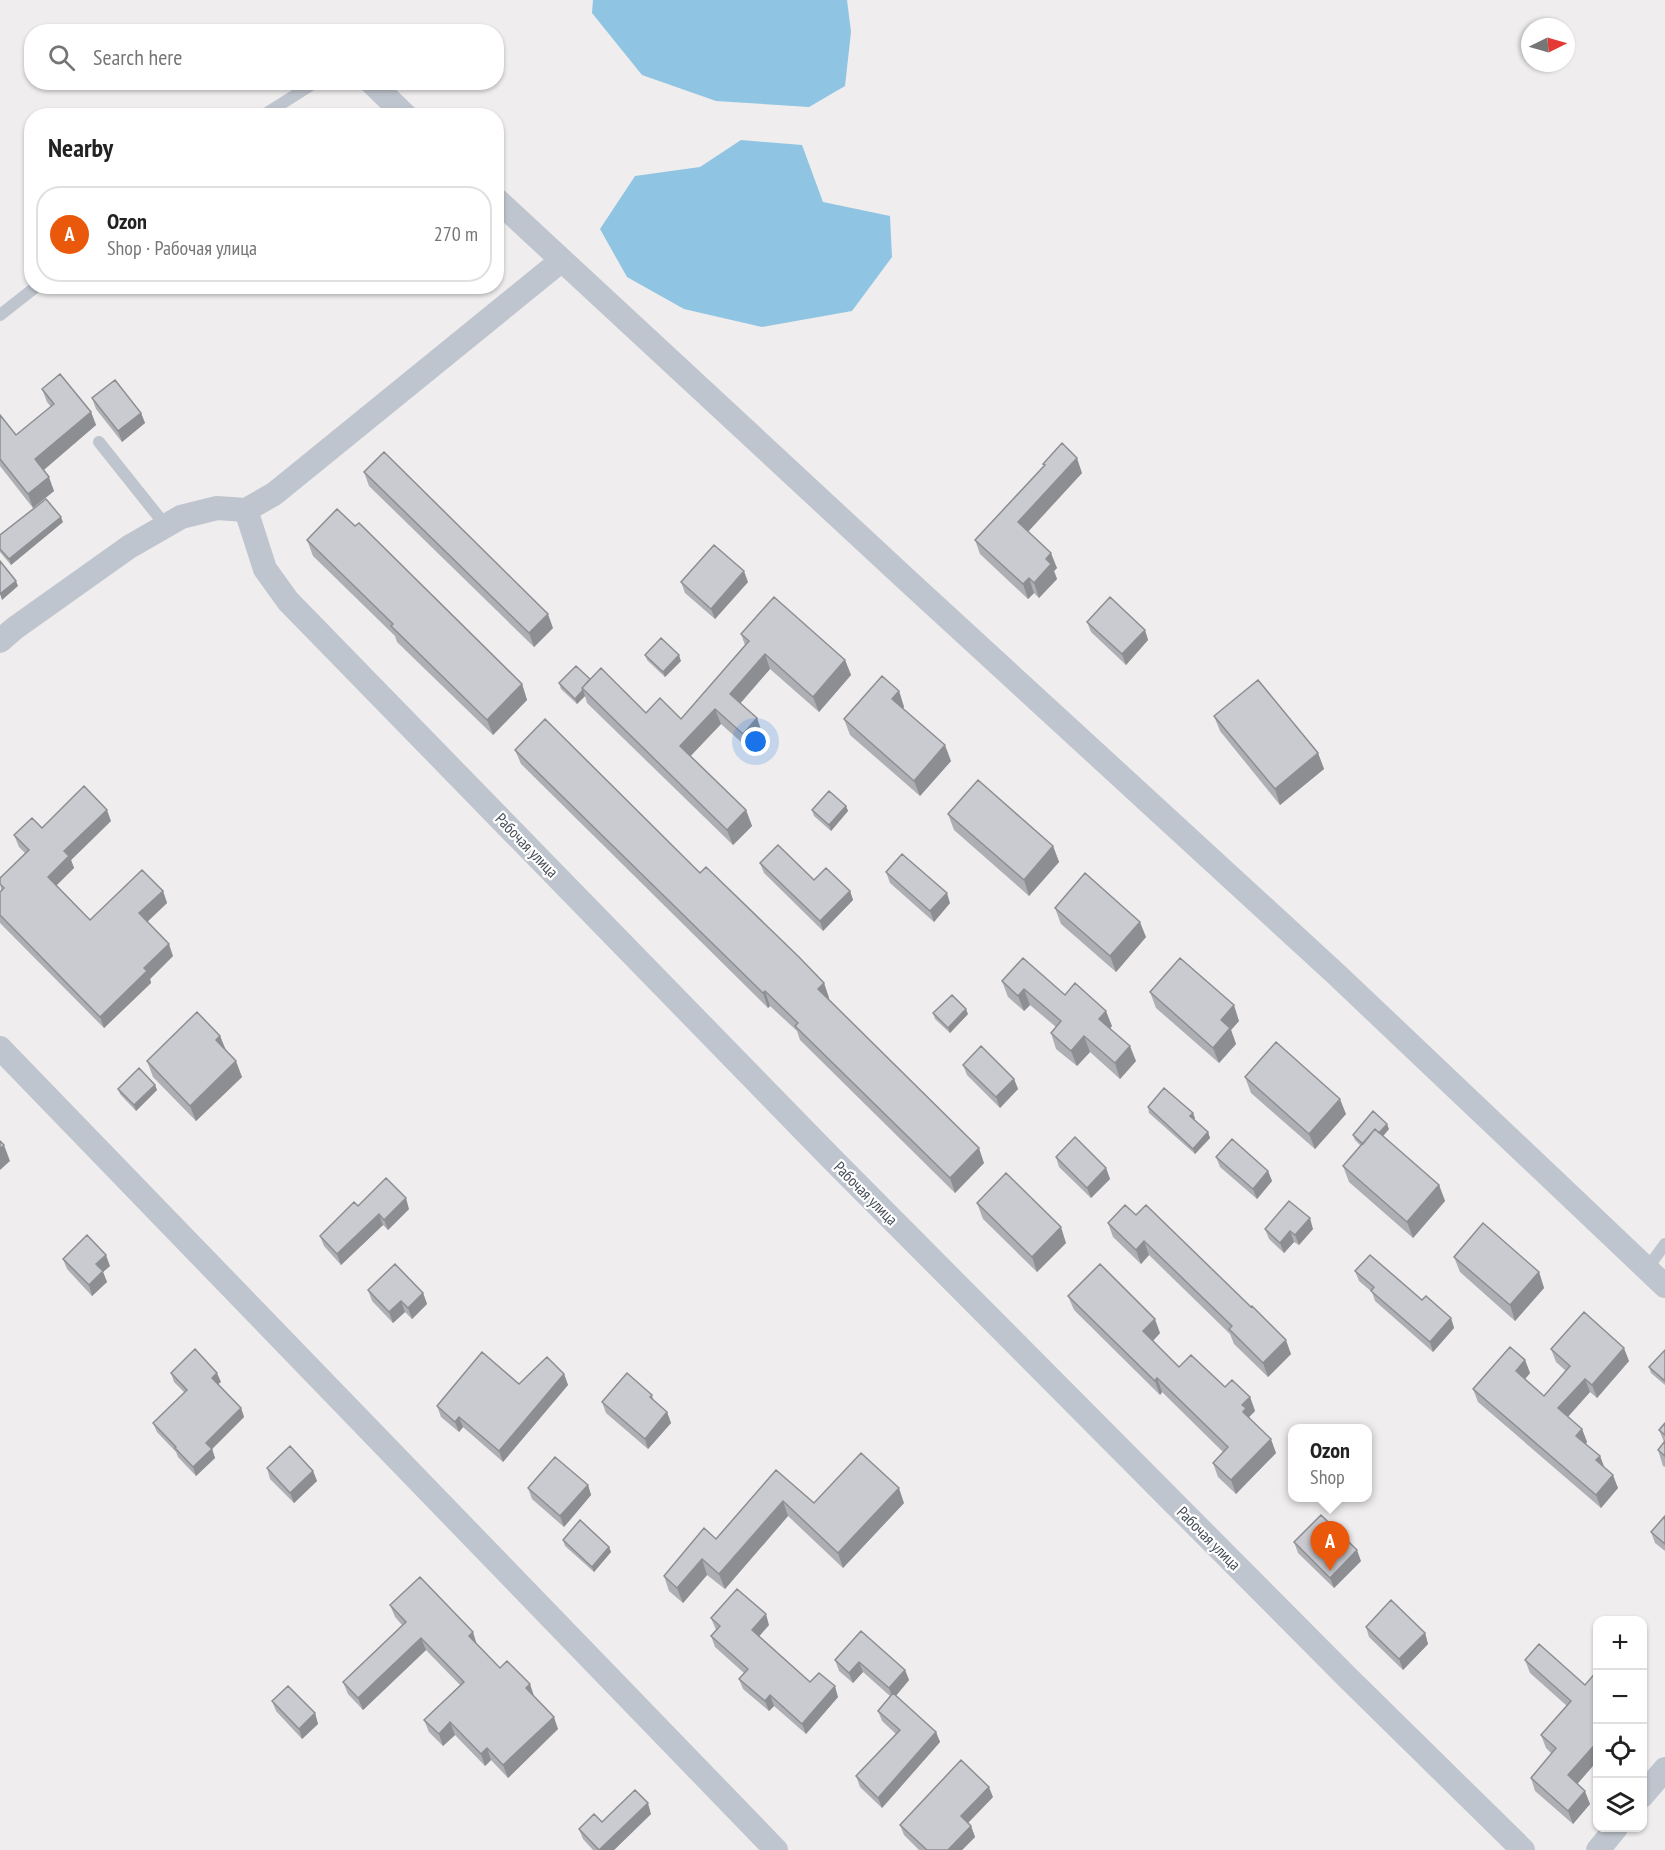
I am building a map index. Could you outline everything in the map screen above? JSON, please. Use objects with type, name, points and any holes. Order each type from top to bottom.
[{"type":"street","points":[[379,90],[398,108]]},
{"type":"street","points":[[504,206],[1328,966],[1665,1286]]},
{"type":"street","points":[[0,641],[129,547],[181,517],[218,508],[246,510],[274,494],[562,260]]},
{"type":"street","name":"Рабочая улица","points":[[246,510],[265,569],[288,601],[841,1167],[1523,1850]]},
{"type":"street","points":[[0,1048],[776,1850]]},
{"type":"street","points":[[1647,1790],[1665,1770]]},
{"type":"street","points":[[1598,1850],[1612,1832]]},
{"type":"lane","points":[[275,108],[303,90]]},
{"type":"lane","points":[[0,315],[28,294]]},
{"type":"lane","points":[[99,442],[166,526]]},
{"type":"lane","points":[[1647,1269],[1665,1244]]},
{"type":"water","points":[[593,0],[847,0],[851,32],[845,86],[809,107],[716,101],[642,75],[592,13]]},
{"type":"water","points":[[741,140],[802,145],[823,202],[890,216],[892,257],[852,311],[762,327],[684,309],[627,277],[600,229],[635,176],[700,167]]},
{"type":"building","points":[[60,374],[91,412],[35,459],[49,477],[28,494],[0,459],[0,415],[16,435],[54,404],[42,389]]},
{"type":"building","points":[[115,380],[141,413],[118,431],[92,398]]},
{"type":"building","points":[[1062,443],[1077,458],[1018,522],[1051,553],[1046,559],[1051,564],[1034,583],[1029,578],[1023,584],[975,540],[1045,465],[1043,464]]},
{"type":"building","points":[[384,452],[548,614],[529,633],[364,472]]},
{"type":"building","points":[[46,499],[61,517],[9,559],[0,549],[0,535]]},
{"type":"building","points":[[337,509],[355,526],[359,523],[522,684],[487,720],[307,540]]},
{"type":"building","points":[[714,545],[744,571],[711,609],[681,582]]},
{"type":"building","points":[[0,561],[16,581],[0,594]]},
{"type":"building","points":[[774,597],[845,660],[813,697],[765,654],[730,694],[757,718],[743,734],[715,709],[680,746],[746,810],[727,830],[582,688],[601,668],[646,713],[660,698],[681,719],[749,641],[741,634]]},
{"type":"building","points":[[1110,597],[1145,630],[1122,654],[1087,622]]},
{"type":"building","points":[[661,638],[679,655],[663,672],[645,655]]},
{"type":"building","points":[[576,666],[590,679],[575,699],[559,683]]},
{"type":"building","points":[[882,676],[899,691],[892,699],[945,745],[914,781],[844,719]]},
{"type":"building","points":[[1258,680],[1318,753],[1275,789],[1214,716]]},
{"type":"building","points":[[545,719],[700,873],[706,867],[799,957],[824,983],[818,989],[979,1148],[950,1178],[795,1026],[798,1023],[765,991],[763,993],[515,750]]},
{"type":"building","points":[[978,780],[1053,846],[1024,880],[948,814]]},
{"type":"building","points":[[84,786],[107,810],[64,851],[69,856],[48,877],[90,920],[142,870],[163,891],[139,913],[169,944],[144,968],[147,971],[100,1017],[0,915],[0,892],[4,888],[0,884],[0,878],[29,850],[14,835],[32,818],[42,828]]},
{"type":"building","points":[[829,791],[846,806],[829,825],[812,810]]},
{"type":"building","points":[[778,845],[814,880],[826,868],[850,891],[820,921],[760,863]]},
{"type":"building","points":[[902,854],[947,893],[930,911],[886,872]]},
{"type":"building","points":[[1085,873],[1140,922],[1110,956],[1055,908]]},
{"type":"building","points":[[1023,958],[1065,995],[1075,983],[1106,1011],[1099,1019],[1130,1046],[1115,1063],[1084,1036],[1071,1051],[1051,1033],[1061,1021],[1024,989],[1018,996],[1002,981]]},
{"type":"building","points":[[1180,958],[1234,1005],[1221,1020],[1230,1028],[1213,1048],[1150,992]]},
{"type":"building","points":[[952,995],[966,1009],[948,1028],[933,1013]]},
{"type":"building","points":[[197,1012],[220,1036],[216,1040],[236,1061],[190,1106],[147,1061]]},
{"type":"building","points":[[1276,1042],[1340,1099],[1309,1134],[1245,1077]]},
{"type":"building","points":[[981,1046],[1014,1079],[996,1097],[963,1065]]},
{"type":"building","points":[[139,1068],[155,1085],[134,1105],[118,1089]]},
{"type":"building","points":[[1164,1088],[1193,1113],[1190,1116],[1208,1132],[1193,1149],[1148,1107]]},
{"type":"building","points":[[1373,1111],[1387,1124],[1379,1133],[1375,1129],[1363,1144],[1353,1135]]},
{"type":"building","points":[[1375,1129],[1439,1185],[1407,1222],[1343,1166]]},
{"type":"building","points":[[1075,1137],[1106,1168],[1087,1188],[1056,1157]]},
{"type":"building","points":[[1232,1139],[1268,1171],[1253,1189],[1216,1157]]},
{"type":"building","points":[[1006,1173],[1061,1227],[1032,1257],[977,1203]]},
{"type":"building","points":[[386,1178],[406,1198],[384,1220],[379,1214],[337,1254],[320,1236],[354,1202],[358,1206]]},
{"type":"building","points":[[1289,1201],[1310,1218],[1295,1235],[1290,1231],[1280,1243],[1265,1229]]},
{"type":"building","points":[[1125,1205],[1136,1215],[1146,1205],[1286,1340],[1263,1363],[1229,1329],[1232,1326],[1144,1241],[1136,1250],[1108,1223]]},
{"type":"building","points":[[1483,1223],[1539,1272],[1510,1305],[1454,1257]]},
{"type":"building","points":[[87,1235],[106,1255],[96,1264],[103,1271],[89,1285],[63,1259]]},
{"type":"building","points":[[1370,1255],[1422,1300],[1426,1296],[1451,1318],[1430,1342],[1371,1291],[1374,1287],[1355,1271]]},
{"type":"building","points":[[395,1264],[423,1293],[408,1308],[401,1301],[389,1312],[368,1290]]},
{"type":"building","points":[[1100,1264],[1155,1319],[1143,1331],[1179,1367],[1191,1355],[1225,1387],[1232,1380],[1250,1397],[1242,1405],[1246,1408],[1243,1412],[1271,1439],[1231,1480],[1213,1463],[1228,1447],[1157,1378],[1155,1381],[1068,1296]]},
{"type":"building","points":[[1584,1312],[1624,1348],[1592,1385],[1585,1379],[1558,1408],[1582,1429],[1576,1436],[1600,1456],[1596,1460],[1613,1475],[1596,1495],[1473,1389],[1510,1347],[1525,1360],[1516,1371],[1544,1396],[1570,1366],[1551,1349]]},
{"type":"building","points":[[195,1349],[217,1373],[212,1378],[241,1408],[206,1443],[212,1449],[193,1467],[153,1423],[187,1390],[171,1373]]},
{"type":"building","points":[[1665,1350],[1665,1381],[1649,1367]]},
{"type":"building","points":[[482,1352],[519,1384],[547,1357],[564,1374],[499,1451],[459,1417],[455,1422],[437,1406]]},
{"type":"building","points":[[627,1373],[667,1412],[645,1439],[602,1402]]},
{"type":"building","points":[[1665,1423],[1665,1435],[1659,1430]]},
{"type":"building","points":[[1665,1441],[1665,1456],[1658,1450]]},
{"type":"building","points":[[290,1446],[313,1471],[290,1493],[267,1468]]},
{"type":"building","points":[[861,1453],[899,1488],[838,1553],[783,1501],[719,1574],[702,1559],[677,1588],[664,1576],[704,1528],[716,1539],[776,1470],[814,1503]]},
{"type":"building","points":[[555,1457],[588,1485],[560,1516],[528,1488]]},
{"type":"building","points":[[1321,1515],[1357,1550],[1330,1578],[1294,1542]]},
{"type":"building","points":[[1665,1516],[1665,1544],[1651,1532]]},
{"type":"building","points":[[580,1520],[609,1547],[592,1567],[563,1540]]},
{"type":"building","points":[[420,1577],[473,1632],[469,1636],[500,1668],[507,1661],[530,1684],[526,1688],[554,1717],[503,1765],[487,1748],[481,1754],[450,1722],[439,1734],[424,1720],[464,1682],[421,1638],[358,1698],[343,1682],[406,1622],[390,1605]]},
{"type":"building","points":[[737,1589],[766,1614],[752,1630],[810,1682],[819,1673],[835,1686],[802,1724],[770,1695],[765,1701],[739,1679],[748,1669],[711,1636],[720,1626],[711,1618]]},
{"type":"building","points":[[1391,1600],[1425,1633],[1399,1659],[1366,1627]]},
{"type":"building","points":[[861,1631],[905,1670],[889,1688],[859,1662],[849,1673],[835,1660]]},
{"type":"building","points":[[1539,1644],[1585,1685],[1593,1676],[1593,1747],[1568,1775],[1585,1791],[1568,1811],[1531,1778],[1556,1748],[1541,1735],[1571,1701],[1525,1660]]},
{"type":"building","points":[[288,1686],[315,1713],[299,1729],[272,1701]]},
{"type":"building","points":[[893,1693],[936,1732],[878,1798],[856,1776],[900,1730],[878,1711]]},
{"type":"building","points":[[961,1760],[989,1787],[961,1816],[971,1826],[948,1850],[927,1850],[900,1825]]},
{"type":"building","points":[[635,1790],[648,1803],[599,1850],[579,1829],[594,1814],[602,1822]]},
{"type":"place","name":"Ozon","points":[[1330,1571]]}]
